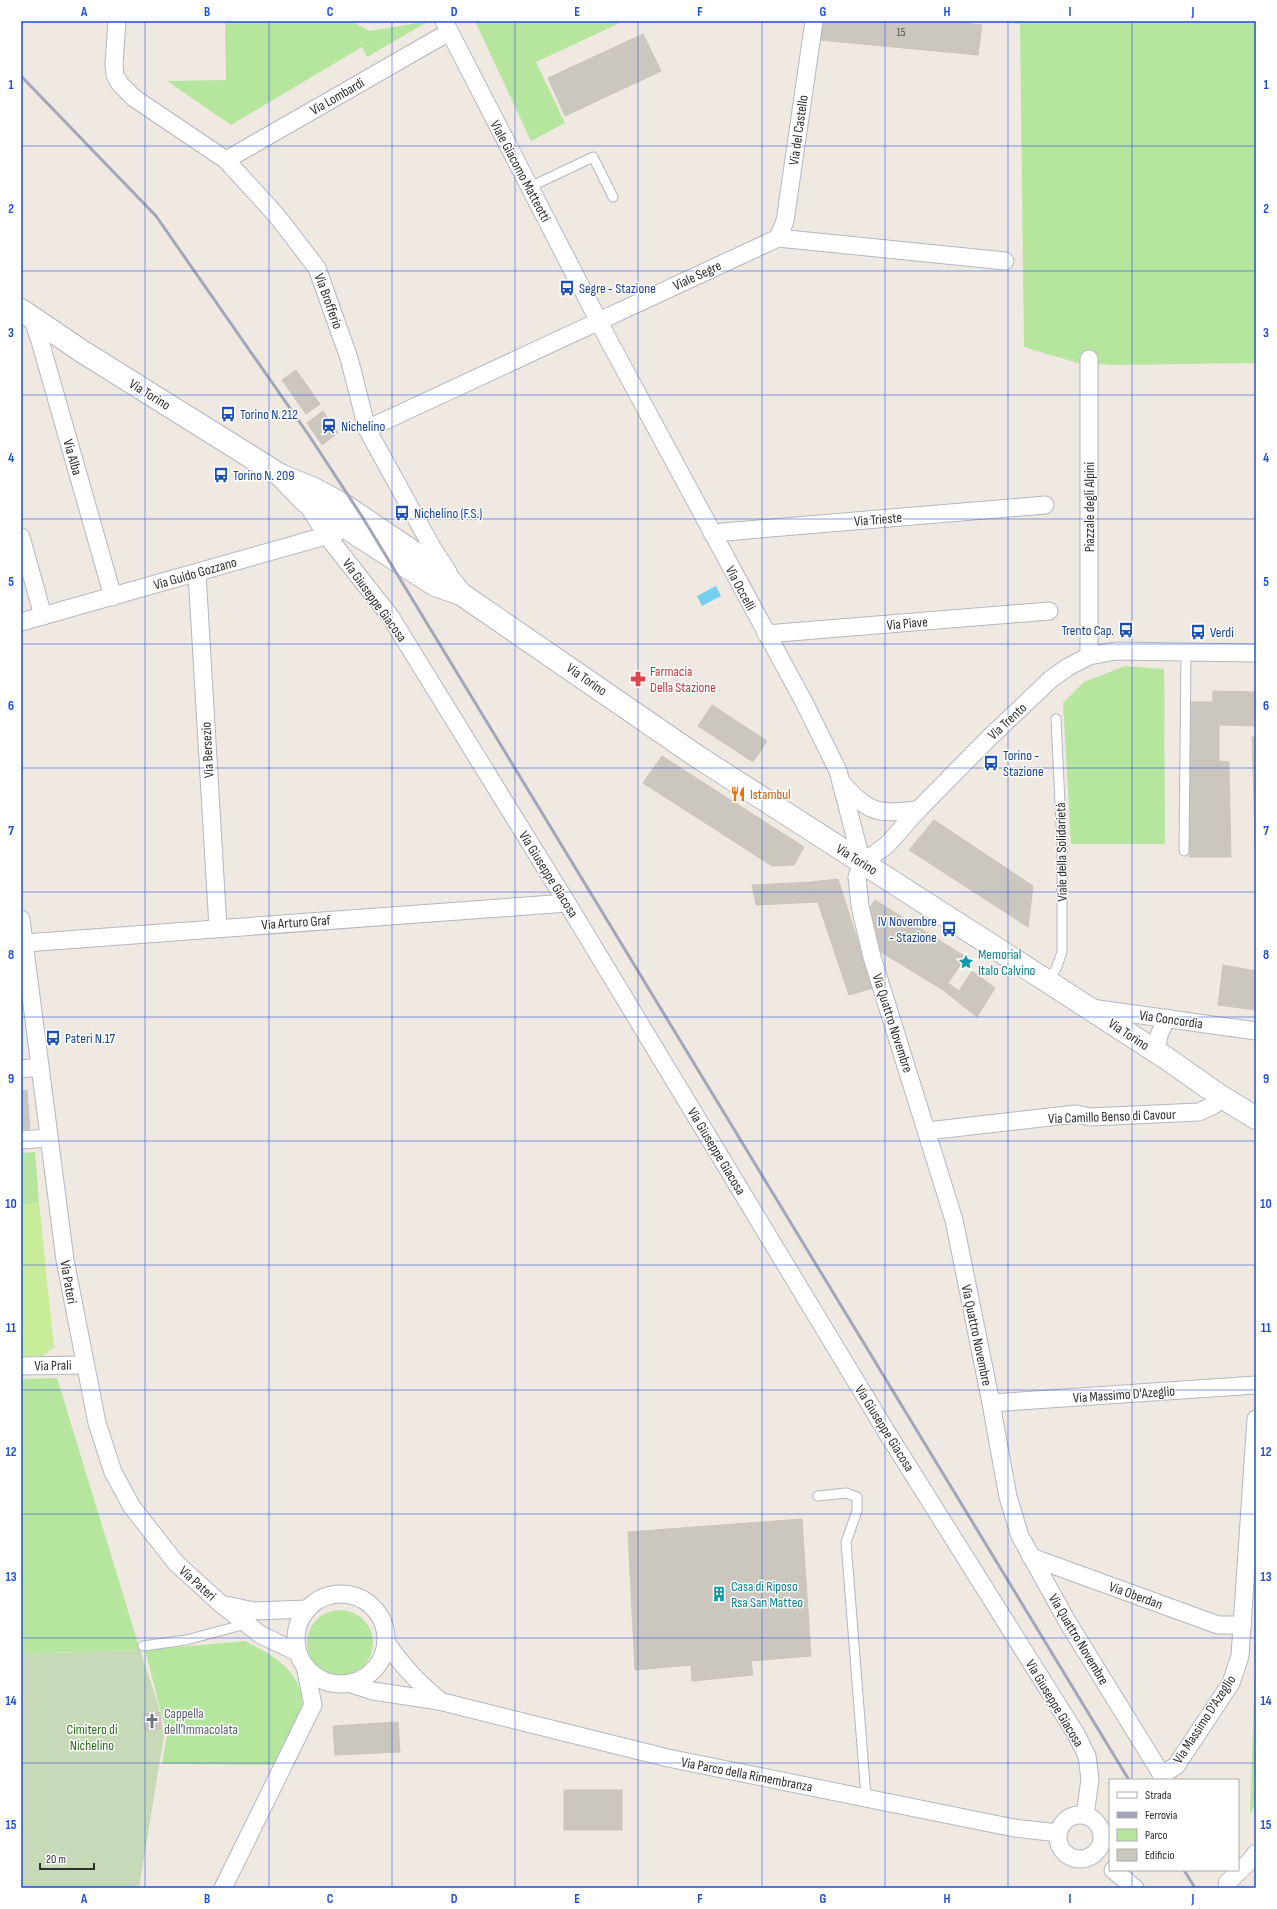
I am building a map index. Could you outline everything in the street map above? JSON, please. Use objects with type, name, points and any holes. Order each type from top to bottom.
[{"type":"main road","name":"Via Torino","points":[[26,314],[83,352],[280,475],[312,488],[342,504],[432,557],[461,594]]},
{"type":"main road","name":"Via Torino","points":[[280,475],[305,502],[435,585],[461,594],[698,757],[1047,981],[1156,1052],[1220,1096],[1256,1118]]},
{"type":"street","name":"Via Brofferio","points":[[116,21],[114,64],[116,75],[120,84],[134,98],[226,160],[277,216],[317,268],[349,358],[367,429],[432,557]]},
{"type":"street","name":"Via del Castello","points":[[778,238],[785,221],[814,21]]},
{"type":"street","name":"Via Lombardi","points":[[226,160],[447,26]]},
{"type":"street","name":"Viale Giacomo Matteotti","points":[[447,26],[599,321]]},
{"type":"street","points":[[778,238],[1005,261]]},
{"type":"street","name":"Viale Segre","points":[[367,429],[778,238]]},
{"type":"street","name":"Via Alba","points":[[26,314],[40,341],[113,597]]},
{"type":"street","name":"Via Occelli","points":[[599,321],[805,704],[838,771],[862,863]]},
{"type":"street","name":"Piazzale degli Alpini","points":[[1089,359],[1089,656]]},
{"type":"street","name":"Via Giuseppe Giacosa","points":[[305,502],[327,536],[390,616],[567,903],[886,1431],[1076,1734],[1087,1756],[1090,1780],[1085,1816]]},
{"type":"street","name":"Via Trieste","points":[[712,533],[1045,505]]},
{"type":"street","name":"Via Guido Gozzano","points":[[21,622],[348,529]]},
{"type":"street","points":[[21,537],[43,616]]},
{"type":"street","name":"Via Bersezio","points":[[197,572],[218,928]]},
{"type":"street","name":"Via Piave","points":[[766,634],[1049,611]]},
{"type":"street","name":"Via Trento","points":[[862,863],[887,845],[918,810],[990,737],[1051,679],[1068,667],[1100,652],[1129,650],[1256,653]]},
{"type":"street","points":[[842,783],[867,808],[888,813],[918,810]]},
{"type":"street","name":"Via Quattro Novembre","points":[[862,863],[857,877],[860,906],[870,950],[954,1220],[991,1403],[1008,1497],[1020,1536],[1067,1621],[1163,1777]]},
{"type":"street","name":"Via Arturo Graf","points":[[25,943],[567,903]]},
{"type":"street","name":"Via Pateri","points":[[21,919],[65,1260],[97,1423],[113,1472],[132,1507],[176,1563],[221,1604],[260,1635],[301,1659],[313,1675],[323,1681],[343,1684]]},
{"type":"street","name":"Via Concordia","points":[[1087,1007],[1256,1031]]},
{"type":"street","points":[[1156,1052],[1159,1035],[1166,1018]]},
{"type":"street","points":[[21,1069],[40,1067]]},
{"type":"street","name":"Via Camillo Benso di Cavour","points":[[927,1131],[1076,1114],[1090,1117],[1199,1112],[1214,1105],[1220,1096]]},
{"type":"street","points":[[21,1140],[49,1138]]},
{"type":"street","name":"Via Prali","points":[[21,1366],[85,1364]]},
{"type":"street","name":"Via Massimo D'Azeglio","points":[[991,1403],[1256,1385]]},
{"type":"street","name":"Via Massimo D'Azeglio","points":[[1163,1777],[1176,1766],[1231,1683],[1240,1656],[1256,1419]]},
{"type":"street","name":"Via Oberdan","points":[[1031,1557],[1218,1625],[1243,1625]]},
{"type":"street","points":[[223,1888],[313,1705],[343,1684],[372,1673],[384,1654],[386,1642],[384,1626],[376,1611],[368,1603],[358,1597],[336,1594],[320,1599],[307,1609],[297,1629],[296,1641],[313,1705]]},
{"type":"street","name":"Via Pateri","points":[[221,1604],[254,1611],[307,1609]]},
{"type":"street","name":"Via Parco della Rimembranza","points":[[386,1642],[400,1663],[414,1679],[439,1701]]},
{"type":"street","name":"Via Parco della Rimembranza","points":[[343,1684],[373,1691],[439,1701],[668,1758],[1014,1828],[1058,1832]]},
{"type":"street","points":[[1102,1840],[1100,1847],[1089,1857],[1081,1859],[1073,1858],[1066,1855],[1061,1848],[1058,1841],[1058,1832],[1062,1824],[1068,1818],[1076,1815],[1085,1816],[1098,1825],[1109,1858]]},
{"type":"street","points":[[1239,1870],[1251,1860],[1256,1853]]},
{"type":"street","points":[[1089,1857],[1109,1866]]},
{"type":"street","points":[[1116,1871],[1135,1888]]},
{"type":"street","points":[[1226,1880],[1237,1871]]},
{"type":"lane","points":[[530,187],[593,157],[613,197]]},
{"type":"lane","points":[[1184,851],[1186,651]]},
{"type":"lane","name":"Viale della Solidarietà","points":[[1047,981],[1056,969],[1062,952],[1062,846],[1056,719]]},
{"type":"lane","points":[[818,1496],[846,1493],[857,1497],[857,1511],[846,1542],[866,1797]]},
{"type":"lane","points":[[143,1646],[186,1640],[246,1624]]},
{"type":"green space","points":[[225,21],[351,21],[370,31],[429,21],[367,57],[362,47],[231,125],[167,81],[226,80]]},
{"type":"green space","points":[[475,21],[624,21],[536,62],[565,123],[531,141]]},
{"type":"green space","points":[[990,21],[1256,21],[1256,363],[1113,365],[1078,363],[1024,347],[1020,24]]},
{"type":"green space","points":[[1125,666],[1164,669],[1165,844],[1071,844],[1063,703],[1084,682]]},
{"type":"green space","points":[[35,1152],[39,1203],[21,1205],[21,1153]]},
{"type":"green space","points":[[39,1203],[54,1347],[43,1356],[21,1357],[21,1205]]},
{"type":"green space","points":[[57,1378],[140,1650],[21,1654],[21,1379]]},
{"type":"green space","points":[[340,1610],[353,1613],[363,1620],[370,1630],[373,1643],[370,1656],[363,1666],[353,1673],[340,1676],[327,1673],[317,1666],[310,1656],[307,1643],[310,1630],[317,1620],[327,1613]]},
{"type":"green space","points":[[1256,1640],[1256,1804],[1250,1814]]},
{"type":"green space","points":[[245,1641],[265,1651],[284,1665],[297,1683],[301,1694],[301,1711],[275,1765],[162,1764],[167,1735],[145,1650]]},
{"type":"green space","name":"Cimitero di Nichelino","points":[[140,1650],[158,1704],[164,1736],[139,1888],[21,1888],[21,1654]]},
{"type":"water","points":[[716,586],[721,596],[702,606],[697,596]]},
{"type":"building","points":[[822,21],[950,21],[982,25],[978,55],[820,40]]},
{"type":"building","points":[[643,34],[661,71],[565,116],[548,78]]},
{"type":"building","points":[[296,370],[320,404],[306,414],[282,380]]},
{"type":"building","points":[[323,411],[338,433],[322,445],[307,423]]},
{"type":"building","points":[[1213,691],[1256,692],[1256,726],[1219,725],[1213,718]]},
{"type":"building","points":[[1190,702],[1213,702],[1213,718],[1219,725],[1219,761],[1229,762],[1231,857],[1189,857]]},
{"type":"building","points":[[712,705],[767,741],[753,762],[698,726]]},
{"type":"building","points":[[1252,737],[1256,737],[1256,868]]},
{"type":"building","points":[[662,756],[804,847],[794,865],[772,866],[643,783]]},
{"type":"building","points":[[934,820],[1033,886],[1028,927],[909,850]]},
{"type":"building","points":[[838,879],[873,988],[849,995],[811,882]]},
{"type":"building","points":[[811,882],[818,902],[756,905],[752,885]]},
{"type":"building","points":[[875,900],[966,957],[943,990],[876,949],[865,915]]},
{"type":"building","points":[[1223,965],[1256,971],[1256,1010],[1218,1005]]},
{"type":"building","points":[[972,971],[995,988],[977,1017],[943,990],[948,983],[959,991]]},
{"type":"building","points":[[27,1090],[30,1129],[21,1130],[21,1091]]},
{"type":"building","name":"Casa di Riposo Rsa San Matteo","points":[[802,1519],[811,1656],[751,1661],[753,1675],[692,1681],[691,1665],[635,1670],[628,1532]]},
{"type":"building","name":"Cappella dell'Immacolata","points":[[160,1712],[162,1729],[145,1731],[143,1714]]},
{"type":"building","points":[[398,1722],[400,1752],[335,1755],[333,1726]]},
{"type":"building","points":[[564,1790],[622,1790],[622,1830],[564,1830]]},
{"type":"railway","points":[[21,76],[156,216],[310,437],[363,518],[1128,1779]]},
{"type":"railway","points":[[1185,1871],[1195,1888]]},
{"type":"place","name":"Segre - Stazione","points":[[567,288]]},
{"type":"place","name":"Torino N.212","points":[[228,414]]},
{"type":"place","name":"Nichelino","points":[[329,426]]},
{"type":"place","name":"Torino N. 209","points":[[221,475]]},
{"type":"place","name":"Nichelino (F.S.)","points":[[402,513]]},
{"type":"place","name":"Trento Cap.","points":[[1126,630]]},
{"type":"place","name":"Verdi","points":[[1198,632]]},
{"type":"place","name":"Farmacia Della Stazione","points":[[638,679]]},
{"type":"place","name":"Torino - Stazione","points":[[991,763]]},
{"type":"place","name":"Istambul","points":[[738,794]]},
{"type":"place","name":"IV Novembre - Stazione","points":[[949,929]]},
{"type":"place","name":"Memorial Italo Calvino","points":[[966,962]]},
{"type":"place","name":"Pateri N.17","points":[[53,1038]]},
{"type":"place","name":"Casa di Riposo Rsa San Matteo","points":[[719,1594]]},
{"type":"place","name":"Cappella dell'Immacolata","points":[[152,1721]]}]
